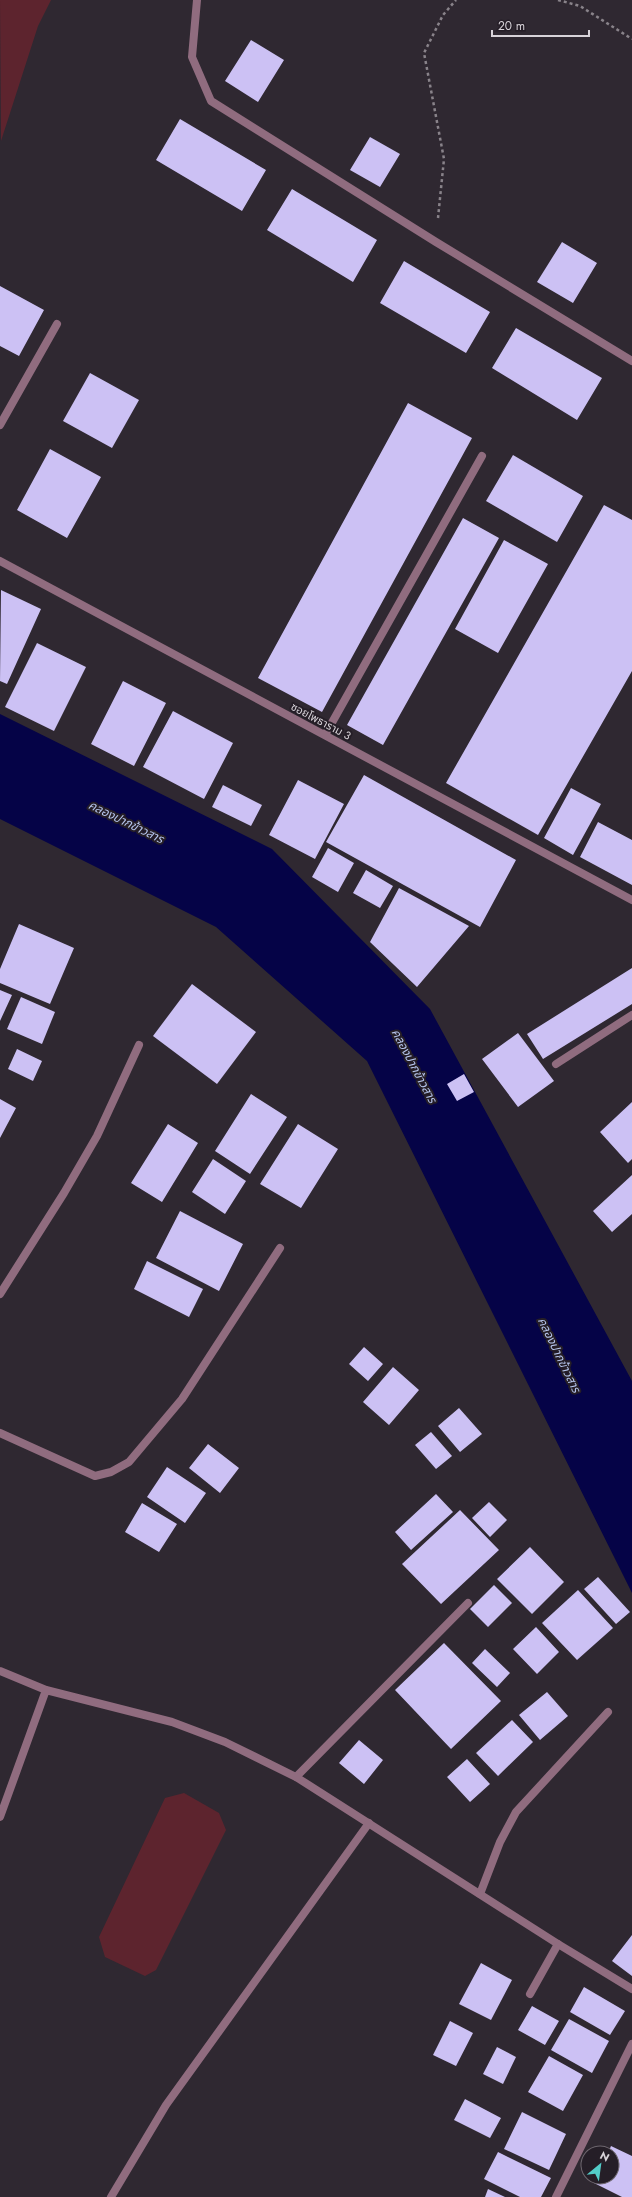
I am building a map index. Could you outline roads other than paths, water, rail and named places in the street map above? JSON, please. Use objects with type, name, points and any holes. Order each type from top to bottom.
[{"type":"street","points":[[197,0],[192,57],[211,101],[436,242],[632,361]]},
{"type":"street","points":[[0,425],[57,324]]},
{"type":"street","points":[[325,735],[482,456]]},
{"type":"street","name":"ซอยโพธาราม 3","points":[[0,561],[632,900]]},
{"type":"street","points":[[556,1064],[632,1015]]},
{"type":"street","points":[[0,1294],[64,1193],[97,1136],[139,1045]]},
{"type":"street","points":[[0,1433],[95,1476],[111,1472],[129,1462],[182,1399],[280,1248]]},
{"type":"street","points":[[296,1777],[468,1603]]},
{"type":"street","points":[[0,1671],[46,1690],[172,1722],[225,1742],[296,1777],[558,1944],[632,1988]]},
{"type":"street","points":[[0,1818],[46,1690]]},
{"type":"street","points":[[480,1894],[500,1842],[516,1812],[608,1712]]},
{"type":"street","points":[[110,2197],[166,2105],[368,1822]]},
{"type":"street","points":[[530,1994],[558,1944]]},
{"type":"street","points":[[556,2197],[632,2044]]},
{"type":"water","name":"คลองปากข้าวสาร","points":[[0,714],[272,849],[430,1009],[632,1381],[632,1593],[367,1061],[216,927],[0,819]]}]
